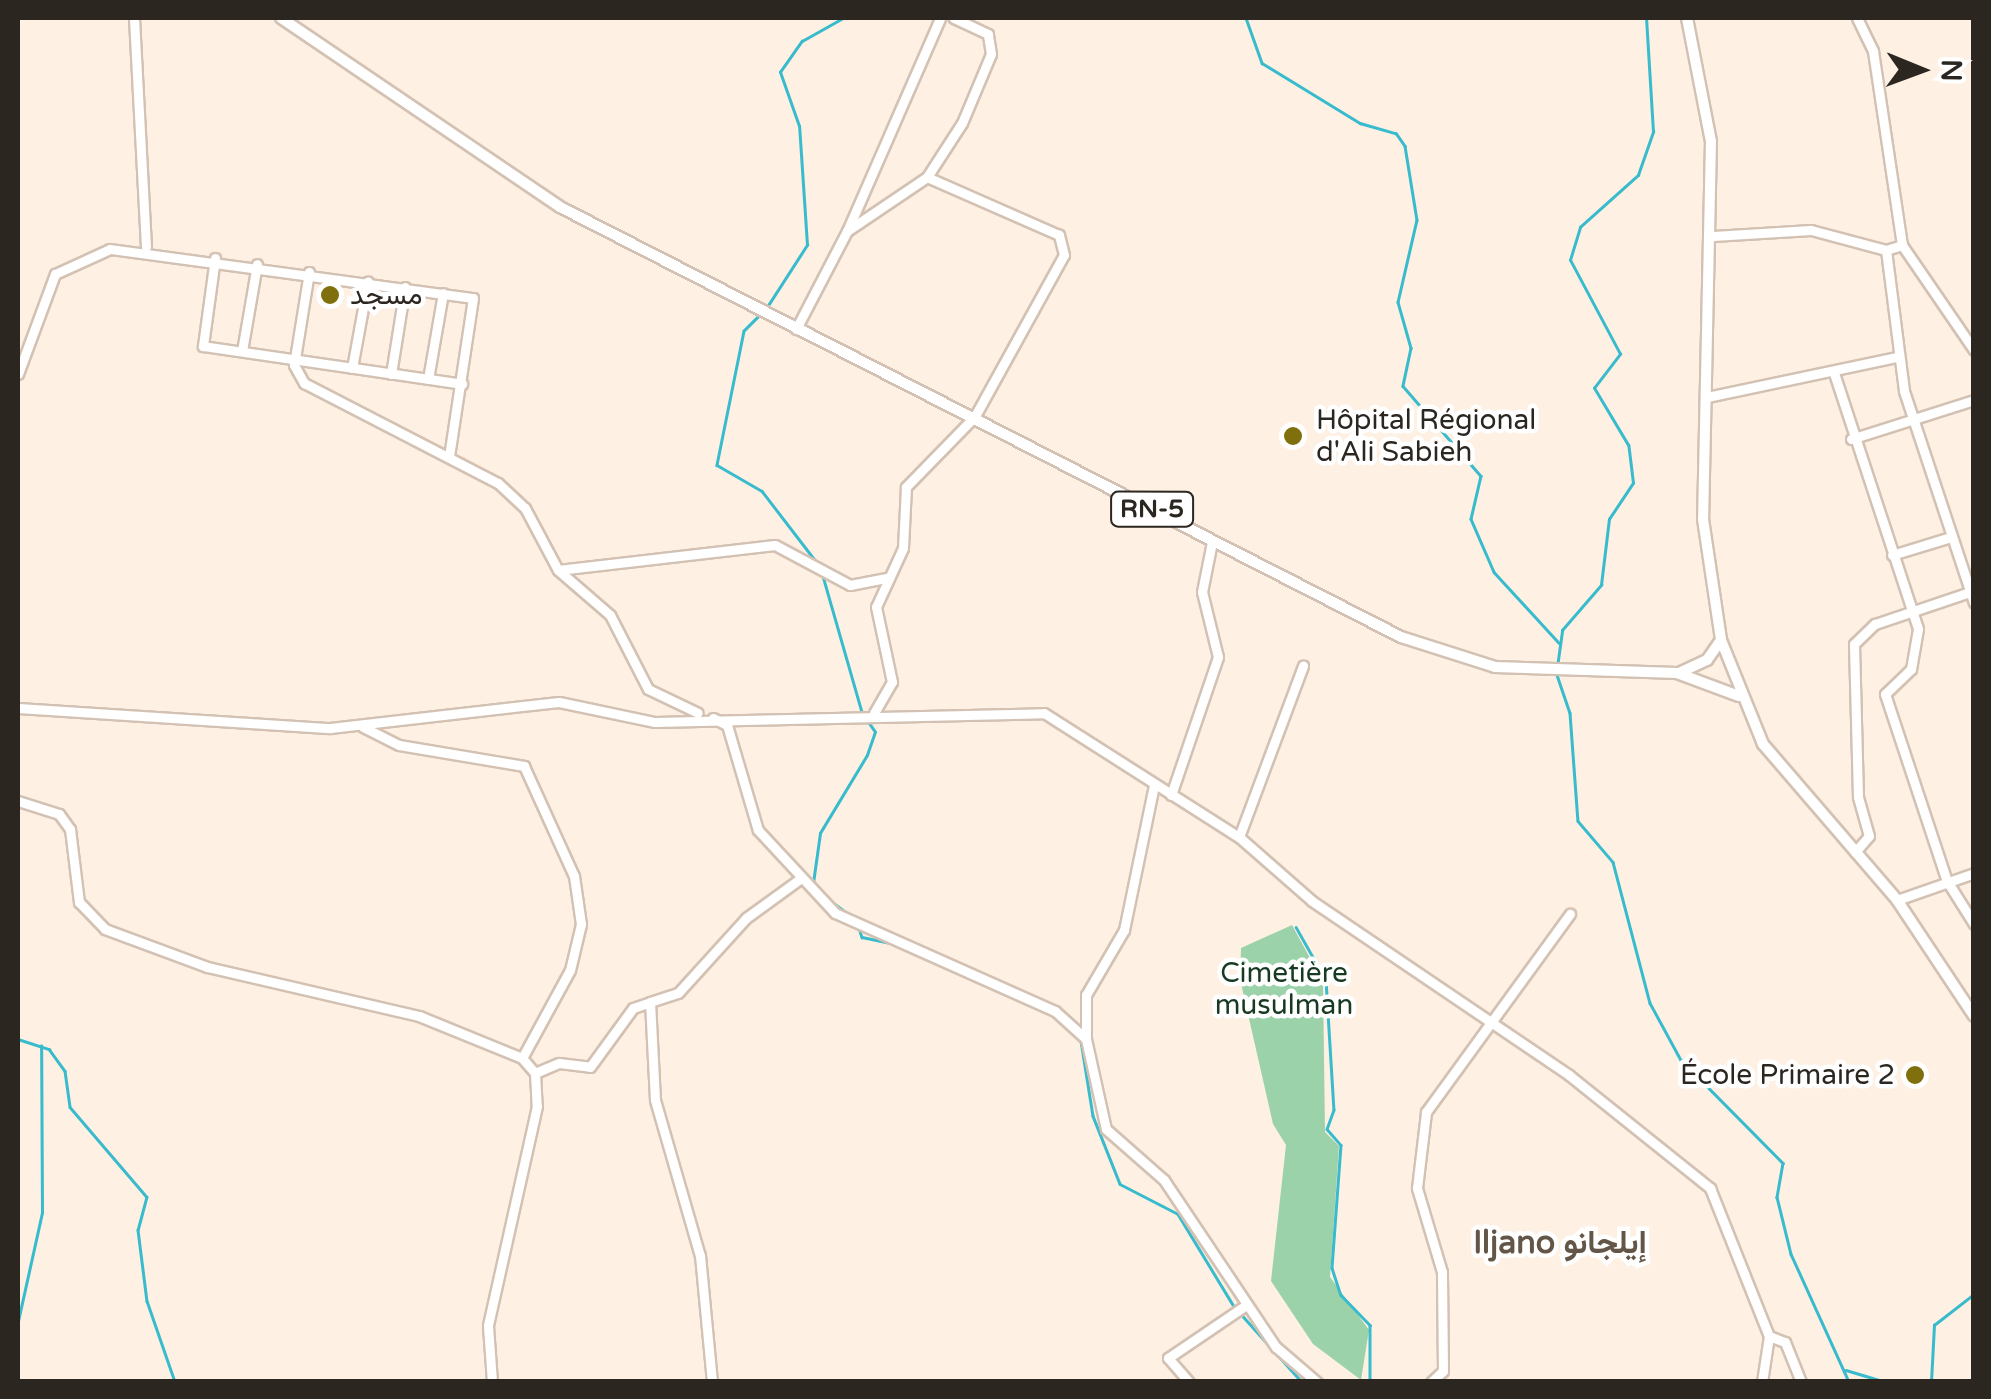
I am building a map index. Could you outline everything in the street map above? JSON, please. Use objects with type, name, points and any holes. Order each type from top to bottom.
[{"type":"main road","name":"RN-5","points":[[280,18],[560,207],[975,416],[1212,542],[1436,651],[1547,673],[1677,673],[1706,678]]},
{"type":"main road","points":[[1687,18],[1712,141],[1704,555],[1721,640],[1739,696],[1773,758],[1897,900],[1974,1016]]},
{"type":"main road","points":[[1677,673],[1707,660],[1721,640]]},
{"type":"main road","points":[[1728,662],[1706,678],[1739,696]]},
{"type":"street","points":[[134,18],[146,247]]},
{"type":"street","points":[[796,329],[846,231],[940,18]]},
{"type":"street","points":[[846,231],[927,177],[991,54],[988,34],[953,18]]},
{"type":"street","points":[[1857,18],[1872,50],[1902,245],[1974,350]]},
{"type":"street","points":[[874,713],[892,682],[876,607],[903,548],[906,487],[975,416],[1065,244],[927,177]]},
{"type":"street","points":[[1713,236],[1811,230],[1886,250],[1902,245]]},
{"type":"street","points":[[18,374],[54,274],[110,249],[146,247],[443,293],[476,306],[449,457]]},
{"type":"street","points":[[1855,852],[1869,836],[1858,797],[1854,644],[1860,632],[1911,610],[1972,597],[1913,421],[1896,357],[1886,250]]},
{"type":"street","points":[[215,258],[201,340],[242,352],[462,384]]},
{"type":"street","points":[[242,352],[257,264]]},
{"type":"street","points":[[309,272],[295,360],[304,383],[449,457],[525,508],[558,570],[610,615],[648,689],[727,725],[758,830],[800,878],[860,929],[959,963],[1055,1010],[1086,1039]]},
{"type":"street","points":[[352,368],[368,282]]},
{"type":"street","points":[[390,374],[405,287]]},
{"type":"street","points":[[428,379],[443,293]]},
{"type":"street","points":[[1707,397],[1834,374],[1896,357]]},
{"type":"street","points":[[1834,374],[1851,438],[1911,610],[1916,657],[1885,694],[1947,881],[1974,924]]},
{"type":"street","points":[[1851,438],[1974,400]]},
{"type":"street","points":[[1892,555],[1952,537]]},
{"type":"street","points":[[1170,795],[1218,656],[1202,592],[1212,542]]},
{"type":"street","points":[[558,570],[775,545],[850,584],[888,577]]},
{"type":"street","points":[[1240,837],[1303,666]]},
{"type":"street","points":[[18,708],[361,726],[559,702],[626,720],[1031,709],[1240,837],[1312,901],[1489,1020],[1710,1188],[1770,1336],[1762,1382]]},
{"type":"street","points":[[361,726],[400,744],[524,766],[560,835],[581,924],[556,1002],[522,1058]]},
{"type":"street","points":[[1154,786],[1124,930],[1086,995],[1086,1039],[1106,1129],[1164,1180],[1246,1305],[1317,1382]]},
{"type":"street","points":[[18,801],[59,814],[70,828],[79,902],[105,929],[207,967],[418,1016],[522,1058],[535,1074],[537,1106],[488,1326],[492,1382]]},
{"type":"street","points":[[1897,900],[1974,873]]},
{"type":"street","points":[[535,1074],[590,1067],[633,1008],[678,993],[746,918],[800,878]]},
{"type":"street","points":[[1431,1382],[1443,1371],[1442,1272],[1417,1188],[1418,1139],[1440,1085],[1570,914]]},
{"type":"street","points":[[650,1002],[655,1100],[700,1256],[712,1382]]},
{"type":"street","points":[[1189,1382],[1168,1358],[1246,1305]]},
{"type":"street","points":[[1770,1336],[1785,1342],[1800,1382]]},
{"type":"green space","name":"Cimetière musulman","points":[[1292,925],[1323,982],[1325,1132],[1339,1146],[1330,1277],[1369,1330],[1361,1380],[1313,1344],[1271,1281],[1286,1145],[1273,1124],[1240,979],[1241,948]]},
{"type":"waterway","points":[[767,307],[807,245],[799,126],[780,72],[802,41],[843,18]]},
{"type":"waterway","points":[[1246,18],[1262,63],[1360,123],[1396,133],[1405,146],[1417,220],[1398,302],[1411,348],[1403,386],[1481,476],[1471,519],[1494,572],[1559,643]]},
{"type":"waterway","points":[[1557,667],[1562,630],[1601,585],[1609,519],[1633,483],[1628,445],[1594,388],[1620,354],[1570,260],[1580,227],[1638,175],[1653,132],[1646,18]]},
{"type":"waterway","points":[[762,313],[744,331],[717,465],[762,491],[818,564]]},
{"type":"waterway","points":[[823,576],[862,712]]},
{"type":"waterway","points":[[1557,675],[1570,713],[1578,821],[1613,862],[1650,1003],[1681,1060],[1783,1163],[1777,1197],[1791,1254],[1849,1382]]},
{"type":"waterway","points":[[813,883],[820,833],[867,755],[875,732],[866,719]]},
{"type":"waterway","points":[[828,899],[850,915]]},
{"type":"waterway","points":[[858,925],[862,937],[891,943]]},
{"type":"waterway","points":[[1296,927],[1326,980],[1334,1110],[1327,1129],[1341,1145],[1332,1268],[1341,1295],[1370,1325],[1370,1382]]},
{"type":"waterway","points":[[990,986],[1027,1004]]},
{"type":"waterway","points":[[18,1039],[49,1049],[65,1071],[70,1107],[147,1197],[138,1230],[147,1301],[175,1382]]},
{"type":"waterway","points":[[1081,1041],[1093,1116],[1120,1184],[1178,1214],[1235,1308]]},
{"type":"waterway","points":[[18,1321],[42,1213],[41,1046]]},
{"type":"waterway","points":[[1931,1382],[1934,1325],[1974,1294]]},
{"type":"waterway","points":[[1241,1314],[1302,1382]]},
{"type":"waterway","points":[[1846,1370],[1886,1382]]},
{"type":"place","name":"مسجد","points":[[330,295]]},
{"type":"place","name":"Hôpital Régional d'Ali Sabieh","points":[[1293,436]]},
{"type":"place","name":"École Primaire 2","points":[[1915,1075]]},
{"type":"district","name":"Iljano إيلجانو","points":[[1560,1243]]}]
